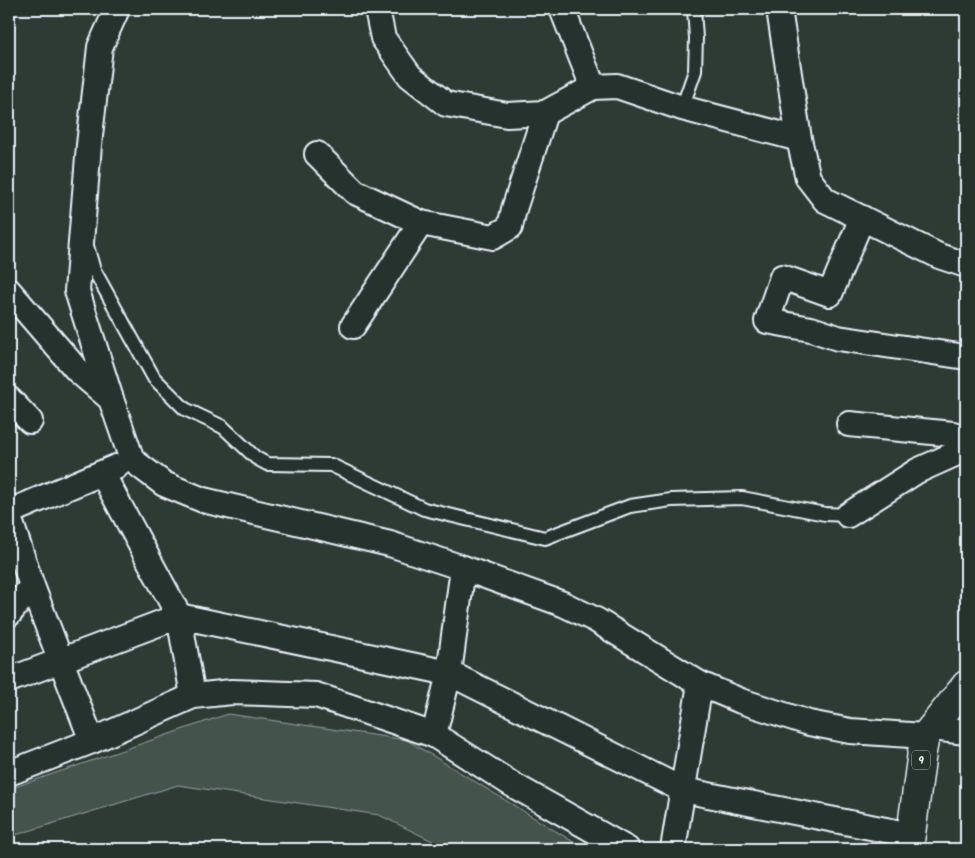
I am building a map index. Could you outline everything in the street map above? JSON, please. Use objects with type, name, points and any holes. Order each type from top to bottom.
[{"type":"main road","name":"9","points":[[910,842],[922,752],[929,732],[966,685]]},
{"type":"street","points":[[117,9],[100,47],[88,145],[77,291],[132,460],[164,484],[203,500],[390,544],[562,604],[596,620],[700,684],[741,701],[809,723],[850,731],[966,732]]},
{"type":"street","points":[[376,9],[383,38],[410,76],[446,104],[507,115],[545,113],[594,87],[617,86],[682,108],[799,140]]},
{"type":"street","points":[[562,9],[594,87]]},
{"type":"street","points":[[779,9],[799,140],[808,178],[825,200],[939,256],[966,265]]},
{"type":"street","points":[[317,154],[355,192],[421,224],[493,237],[510,227],[545,113]]},
{"type":"street","points":[[862,218],[830,294],[782,276],[767,321],[810,329],[838,338],[966,357]]},
{"type":"street","points":[[353,326],[421,224]]},
{"type":"street","points":[[9,291],[77,370],[111,399]]},
{"type":"street","points":[[9,399],[30,421]]},
{"type":"street","points":[[848,424],[953,434],[966,440]]},
{"type":"street","points":[[848,515],[917,471],[966,449]]},
{"type":"street","points":[[9,512],[132,460]]},
{"type":"street","points":[[102,473],[179,616],[192,696]]},
{"type":"street","points":[[9,517],[32,586],[92,741]]},
{"type":"street","points":[[434,734],[449,673],[463,568]]},
{"type":"street","points":[[9,614],[32,586]]},
{"type":"street","points":[[9,680],[179,616],[449,673],[683,790],[910,842]]},
{"type":"street","points":[[673,849],[700,684]]},
{"type":"street","points":[[9,773],[92,741],[192,696],[232,692],[316,696],[434,734],[513,786],[627,849]]},
{"type":"lane","points":[[682,108],[695,71],[696,38],[694,9]]},
{"type":"lane","points":[[82,225],[94,270],[154,378],[185,409],[223,427],[256,458],[267,464],[331,465],[424,509],[545,538],[630,506],[671,500],[742,498],[825,514],[848,515]]},
{"type":"shaded area","points":[[228,714],[407,740],[585,849],[449,849],[379,815],[178,785],[9,837],[9,789]]},
{"type":"railway","points":[[956,849],[966,840]]}]
